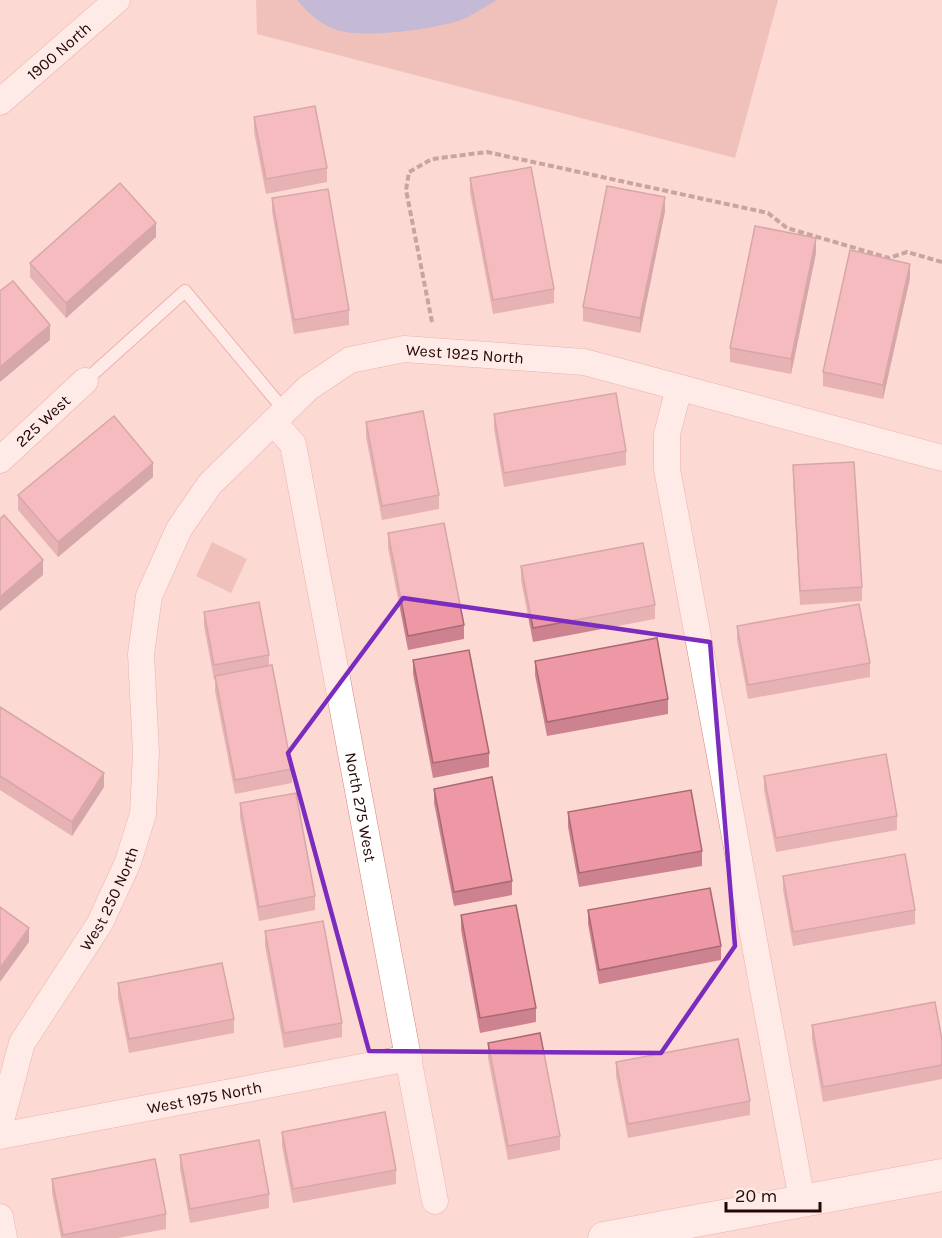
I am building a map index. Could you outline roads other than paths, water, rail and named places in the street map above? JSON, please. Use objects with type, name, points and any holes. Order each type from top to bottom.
[{"type":"street","name":"1900 North","points":[[0,102],[117,0]]},
{"type":"street","name":"West 1925 North","points":[[141,654],[149,596],[179,529],[210,484],[308,388],[351,360],[404,349],[584,362],[942,458]]},
{"type":"street","name":"225 West","points":[[0,459],[85,381]]},
{"type":"street","points":[[680,388],[667,434],[667,469],[802,1200]]},
{"type":"street","name":"North 275 West","points":[[279,416],[293,444],[435,1201]]},
{"type":"street","name":"West 250 North","points":[[0,1125],[22,1043],[100,923],[128,862],[143,814],[146,753],[141,654]]},
{"type":"street","name":"West 1975 North","points":[[0,1136],[409,1059]]},
{"type":"street","points":[[604,1238],[942,1175]]},
{"type":"street","points":[[0,1217],[4,1238]]},
{"type":"lane","points":[[85,381],[185,291],[279,416]]},
{"type":"water","points":[[297,0],[497,0],[466,18],[449,23],[399,32],[364,34],[337,30],[320,22]]}]
